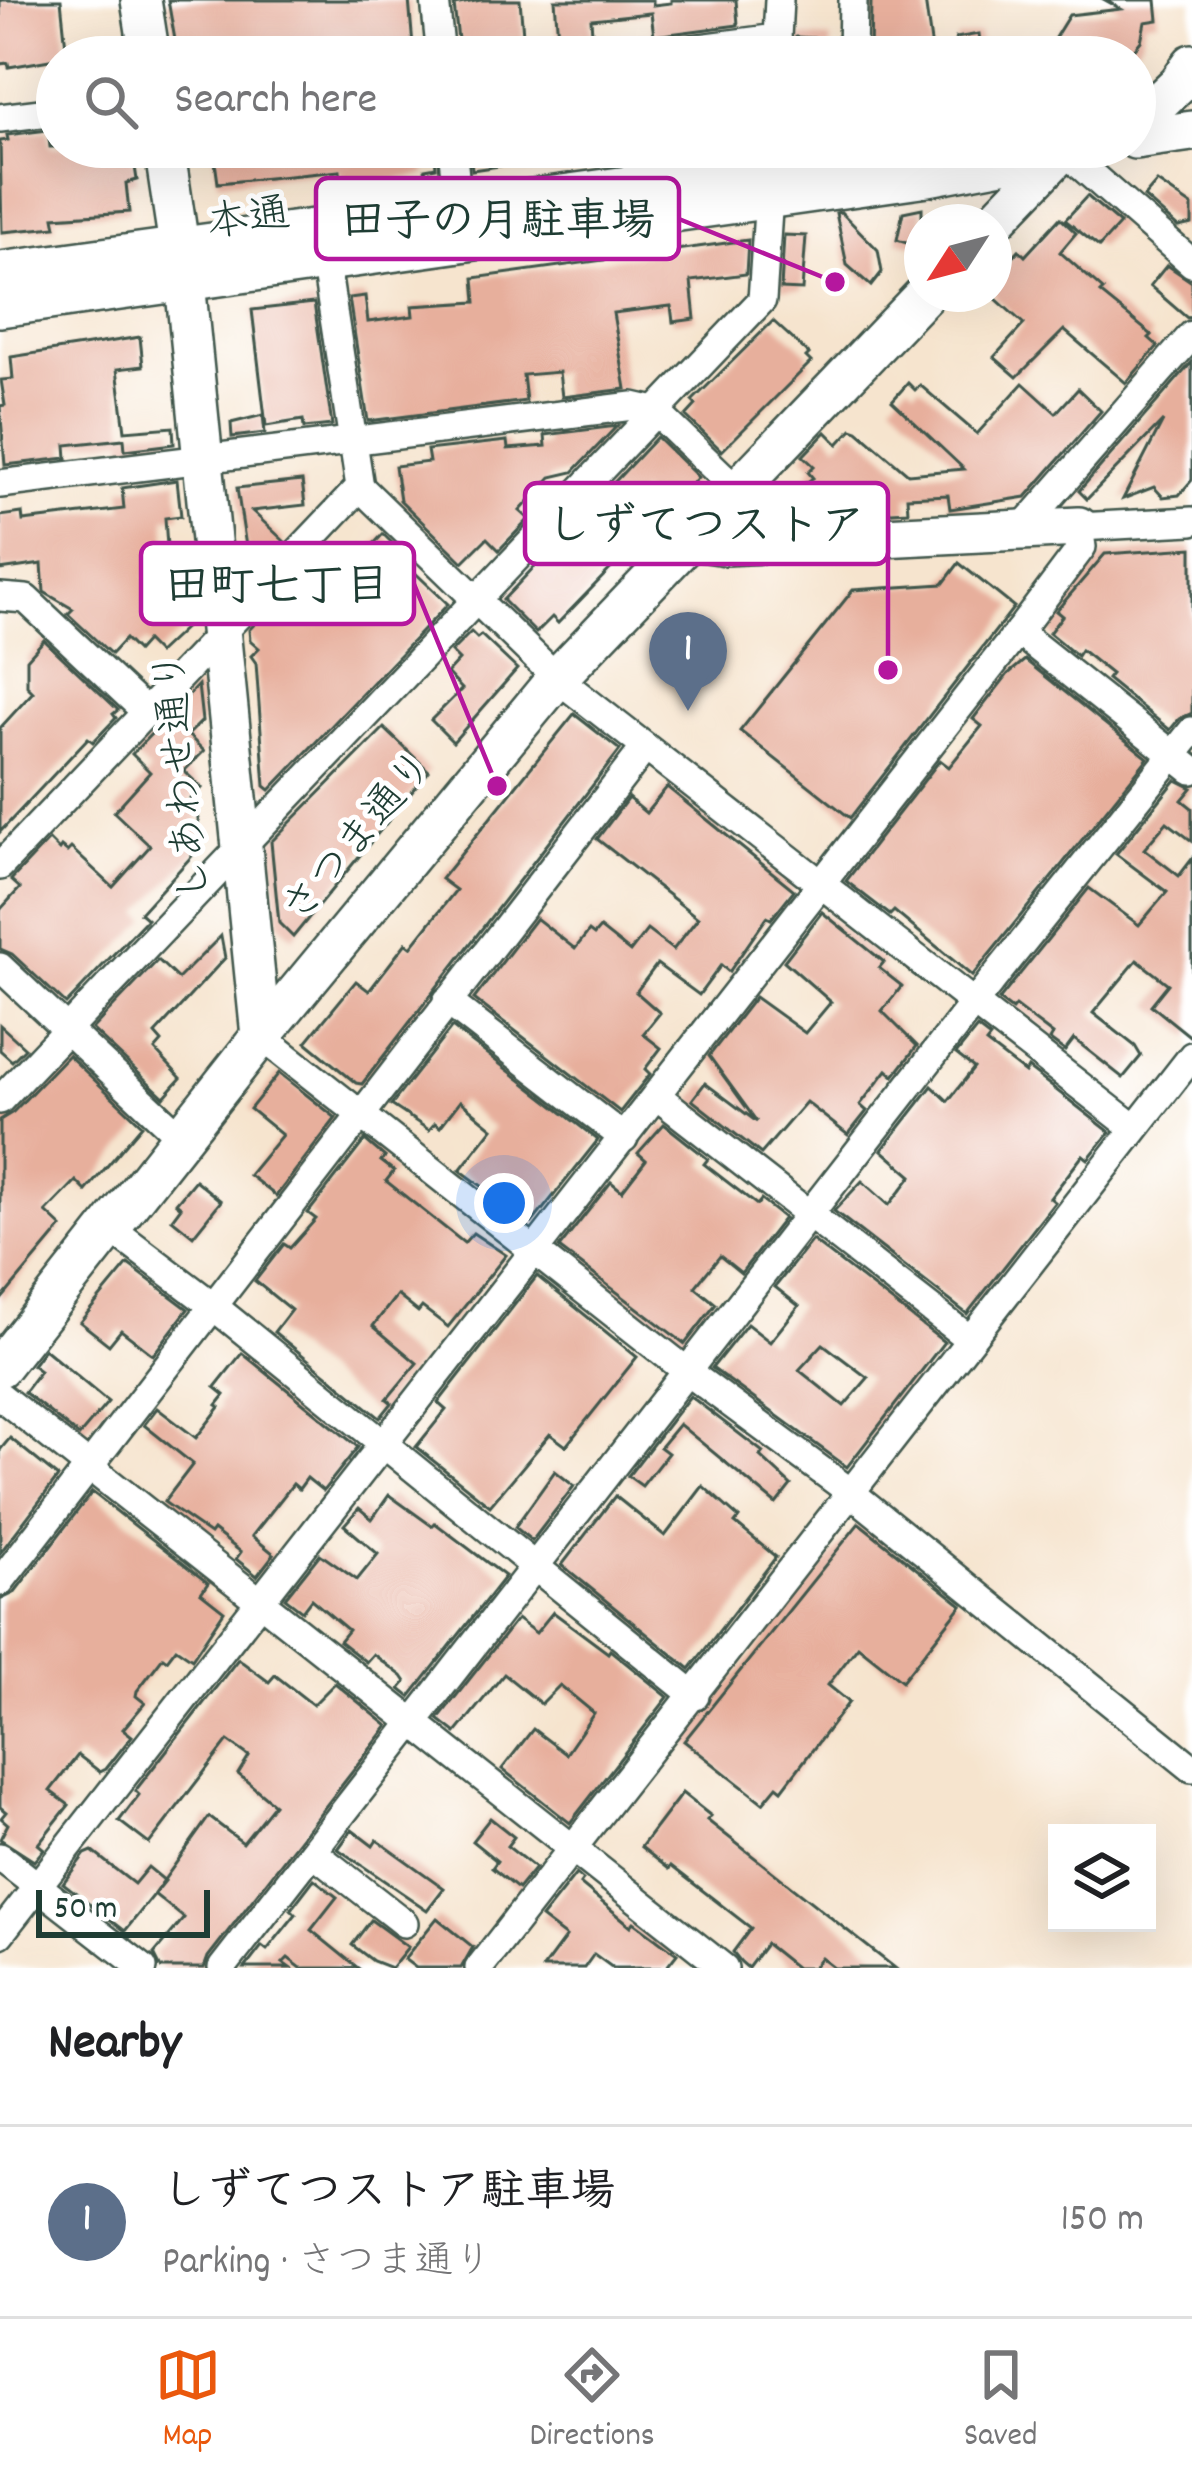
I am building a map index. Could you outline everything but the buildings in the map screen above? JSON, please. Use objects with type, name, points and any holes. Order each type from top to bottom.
[{"type":"main road","points":[[141,0],[147,36]]},
{"type":"main road","points":[[1156,106],[1192,64]]},
{"type":"main road","points":[[1156,118],[1192,107]]},
{"type":"main road","points":[[1156,126],[1192,131]]},
{"type":"main road","name":"しあわせ通り","points":[[167,168],[183,263],[261,1036]]},
{"type":"main road","name":"本通","points":[[0,307],[183,263],[460,225],[770,170],[928,176],[969,168]]},
{"type":"main road","points":[[1012,205],[1050,168]]},
{"type":"main road","name":"本通","points":[[0,272],[325,259],[460,225]]},
{"type":"main road","name":"さつま通り","points":[[0,1367],[180,1136],[557,678],[908,312]]},
{"type":"main road","points":[[688,539],[726,544],[1079,527]]},
{"type":"street","points":[[435,0],[439,36]]},
{"type":"street","points":[[778,36],[779,0]]},
{"type":"street","points":[[852,36],[853,0]]},
{"type":"street","points":[[0,118],[36,114]]},
{"type":"street","points":[[454,168],[460,225]]},
{"type":"street","points":[[1092,168],[1192,263]]},
{"type":"street","points":[[0,1100],[762,301],[770,170]]},
{"type":"street","points":[[325,259],[360,487],[557,678],[1134,1128]]},
{"type":"street","points":[[1021,530],[1192,335]]},
{"type":"street","points":[[0,484],[633,406],[655,411],[736,489]]},
{"type":"street","points":[[0,866],[360,487]]},
{"type":"street","points":[[0,1934],[1018,632],[1082,547],[1079,527],[1192,521]]},
{"type":"street","points":[[0,597],[26,598],[146,712]]},
{"type":"street","points":[[1018,632],[1182,763]]},
{"type":"street","points":[[222,1968],[973,1004],[1182,763],[1192,731]]},
{"type":"street","points":[[0,1582],[644,749]]},
{"type":"street","points":[[0,967],[180,1136]]},
{"type":"street","points":[[447,1001],[624,1138]]},
{"type":"street","points":[[261,1036],[688,1372],[849,1491],[1192,1768]]},
{"type":"street","points":[[479,1968],[1192,1056]]},
{"type":"street","points":[[657,1096],[968,1338]]},
{"type":"street","points":[[109,1228],[212,1305],[695,1696]]},
{"type":"street","points":[[0,1396],[716,1966]]},
{"type":"street","points":[[313,1852],[404,1923]]},
{"type":"street","points":[[0,1857],[143,1968]]},
{"type":"place","name":"田子の月駐車場","points":[[835,282]]},
{"type":"place","name":"しずてつストア","points":[[888,670]]},
{"type":"place","name":"しずてつストア駐車場","points":[[688,711]]},
{"type":"place","name":"田町七丁目","points":[[497,786]]}]
